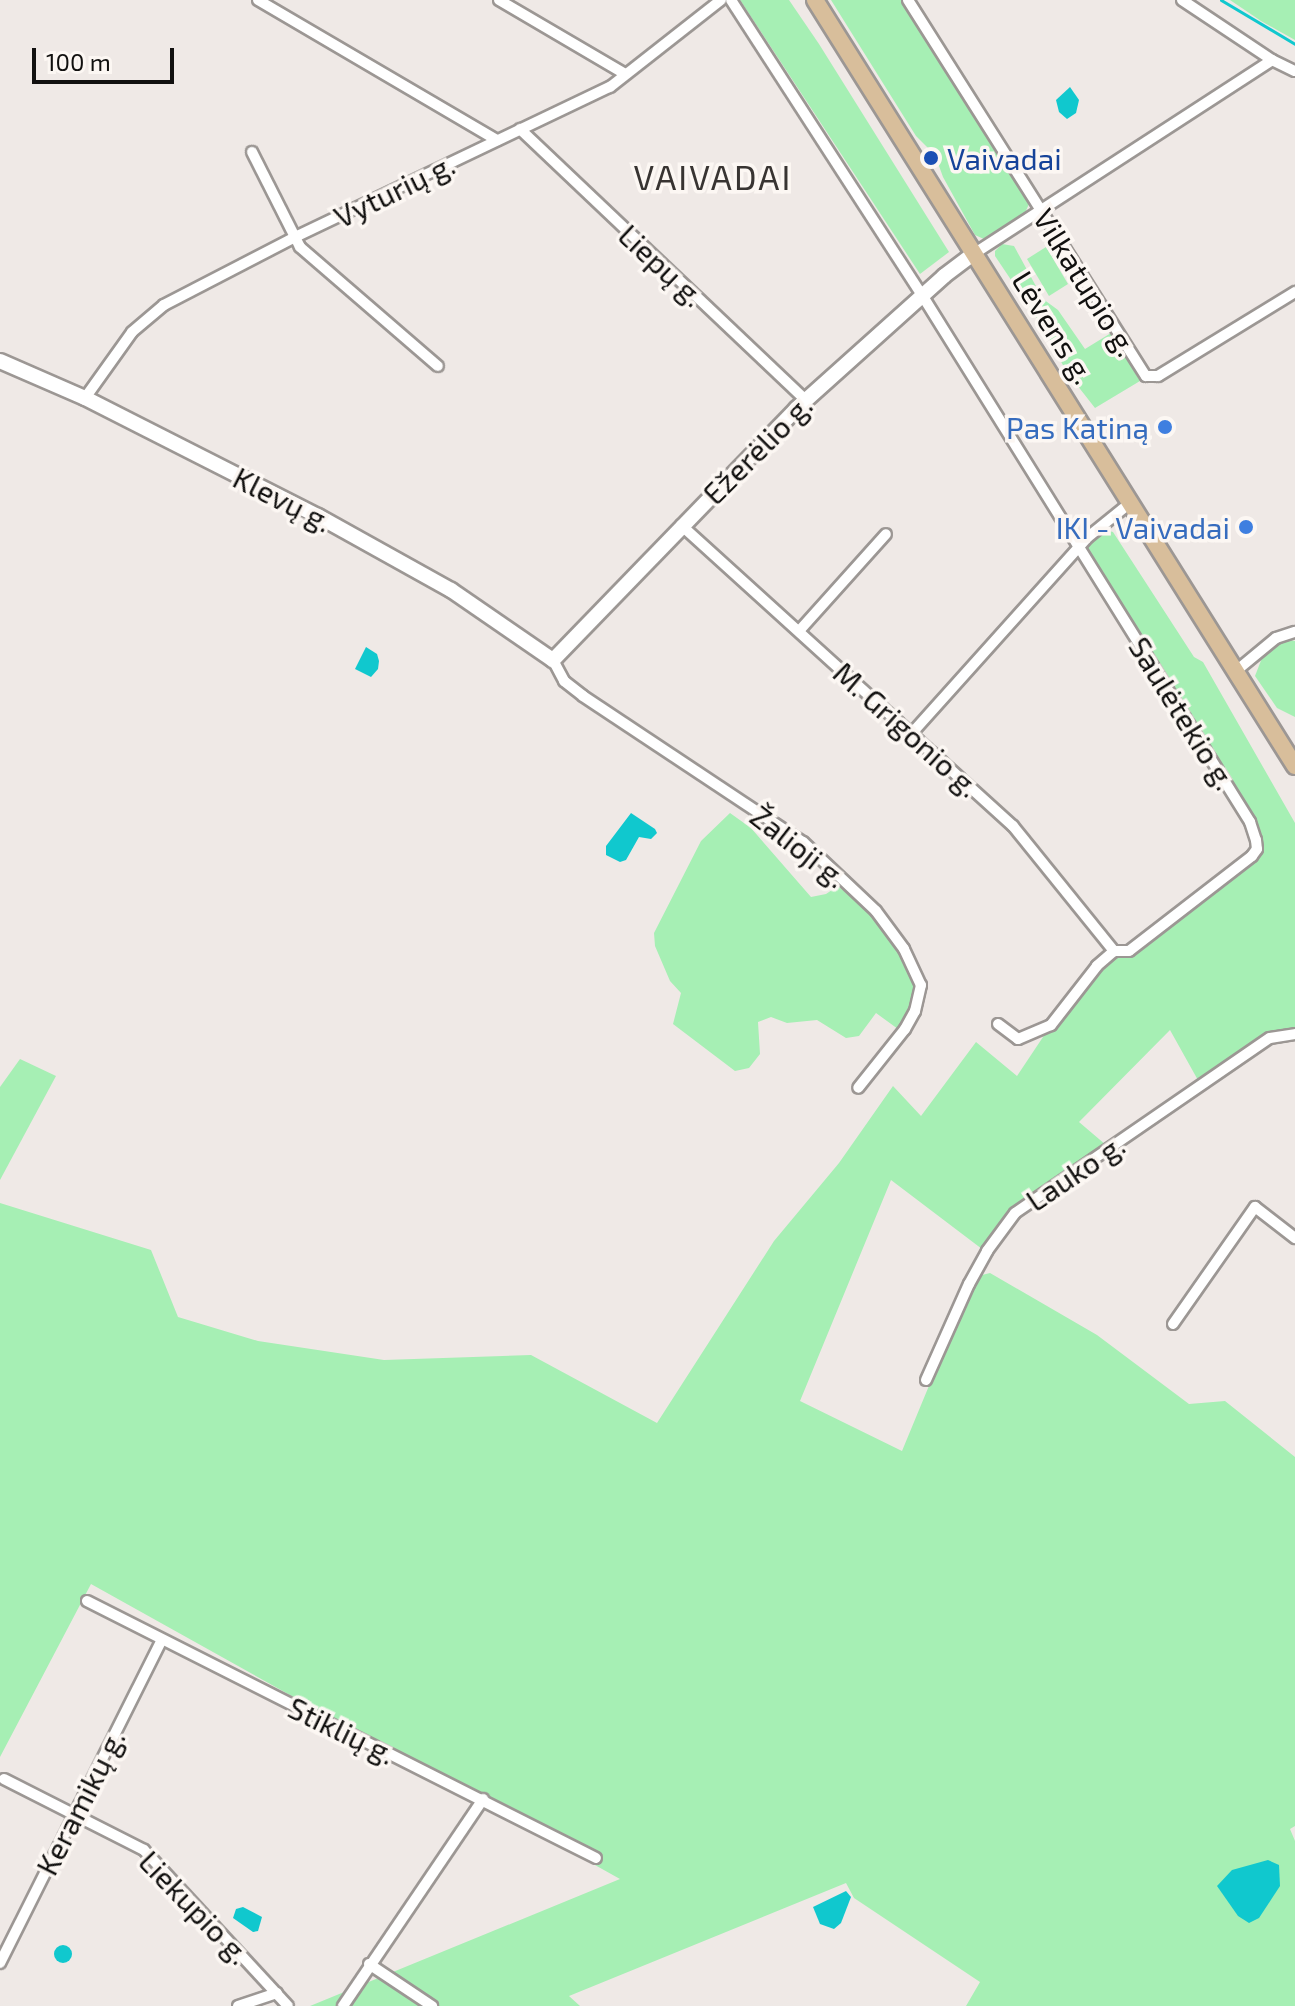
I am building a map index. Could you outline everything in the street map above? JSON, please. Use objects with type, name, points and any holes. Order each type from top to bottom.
[{"type":"main road","name":"Lėvens g.","points":[[815,0],[1295,766]]},
{"type":"main road","name":"Ežerėlio g.","points":[[553,660],[681,525],[806,400],[922,295],[975,253]]},
{"type":"main road","name":"Klevų g.","points":[[0,361],[85,398],[318,516],[451,590],[553,660]]},
{"type":"street","points":[[258,0],[497,140]]},
{"type":"street","points":[[499,0],[625,74]]},
{"type":"street","name":"Vyturių g.","points":[[85,398],[108,361],[132,332],[164,305],[295,237],[610,87],[721,0]]},
{"type":"street","name":"Saulėtekio g.","points":[[731,0],[922,295],[1250,822],[1257,849],[1129,951],[1114,951],[1097,966],[1051,1025],[1018,1039],[998,1024]]},
{"type":"street","name":"Vilkatupio g.","points":[[908,0],[1135,362],[1151,378],[1295,292]]},
{"type":"street","points":[[1182,0],[1272,60],[1295,71]]},
{"type":"street","points":[[975,253],[1272,60]]},
{"type":"street","name":"Liepų g.","points":[[520,129],[806,400]]},
{"type":"street","points":[[252,152],[300,247],[438,366]]},
{"type":"street","points":[[912,733],[1080,547],[1130,503]]},
{"type":"street","name":"M. Grigonio g.","points":[[681,525],[1013,826],[1114,951]]},
{"type":"street","points":[[799,631],[886,534]]},
{"type":"street","points":[[1236,671],[1276,638],[1295,632]]},
{"type":"street","name":"Žalioji g.","points":[[553,660],[564,681],[583,696],[810,849],[876,911],[904,949],[921,985],[915,1011],[905,1029],[858,1088]]},
{"type":"street","name":"Lauko g.","points":[[926,1380],[969,1284],[987,1251],[1015,1213],[1270,1038],[1295,1034]]},
{"type":"street","points":[[1173,1324],[1255,1207],[1295,1238]]},
{"type":"street","name":"Stiklių g.","points":[[87,1601],[596,1858]]},
{"type":"street","name":"Keramikų g.","points":[[0,1963],[161,1641]]},
{"type":"street","name":"Liekupio g.","points":[[4,1779],[76,1814],[151,1856],[288,2006]]},
{"type":"street","points":[[343,2006],[369,1964],[467,1827],[483,1799]]},
{"type":"street","points":[[369,1964],[432,2006]]},
{"type":"street","points":[[238,2006],[277,1993]]},
{"type":"green space","points":[[740,0],[789,0],[819,44],[949,252],[920,274]]},
{"type":"green space","points":[[831,0],[901,0],[1029,204],[1025,213],[986,240],[975,235],[943,177],[935,155],[916,136]]},
{"type":"green space","points":[[1230,0],[1295,0],[1295,40],[1261,21]]},
{"type":"green space","points":[[1002,244],[1014,246],[1043,299],[1058,310],[1085,349],[1111,333],[1140,381],[1095,408],[1066,371],[1044,329],[995,256],[995,251]]},
{"type":"green space","points":[[1046,247],[1068,284],[1049,296],[1027,259]]},
{"type":"green space","points":[[1109,531],[1113,532],[1194,657],[1203,662],[1295,823],[1295,1029],[1275,1032],[1199,1082],[1170,1030],[1079,1122],[1106,1145],[1021,1201],[982,1249],[891,1180],[800,1401],[902,1451],[974,1277],[990,1273],[1097,1335],[1189,1404],[1225,1401],[1295,1457],[1295,1826],[1290,1829],[1295,1841],[1295,2006],[966,2006],[980,1982],[854,1898],[846,1883],[569,1996],[580,2006],[310,2006],[620,1879],[91,1584],[0,1757],[0,1203],[151,1250],[178,1317],[258,1341],[384,1360],[531,1355],[657,1423],[774,1241],[839,1163],[893,1086],[921,1116],[976,1042],[1017,1076],[1051,1025],[1114,951],[1129,951],[1252,856],[1256,840],[1080,547]]},
{"type":"green space","points":[[1295,641],[1295,717],[1277,708],[1255,676],[1262,658],[1275,645]]},
{"type":"green space","points":[[730,813],[751,828],[811,897],[826,894],[838,886],[882,924],[915,979],[912,1009],[898,1029],[876,1013],[859,1036],[846,1038],[817,1020],[787,1023],[771,1017],[758,1022],[760,1054],[749,1068],[735,1071],[673,1024],[681,993],[670,981],[655,946],[654,933],[701,841]]},
{"type":"green space","points":[[20,1059],[56,1076],[0,1180],[0,1087]]},
{"type":"water","points":[[1070,87],[1079,100],[1076,113],[1067,119],[1059,112],[1056,100]]},
{"type":"water","points":[[366,647],[377,654],[379,661],[378,669],[371,677],[355,669]]},
{"type":"water","points":[[631,813],[657,833],[651,839],[639,837],[626,860],[620,862],[606,855],[606,846]]},
{"type":"water","points":[[1268,1860],[1279,1865],[1280,1886],[1259,1918],[1249,1923],[1238,1916],[1217,1886],[1232,1870]]},
{"type":"water","points":[[846,1891],[851,1897],[841,1923],[834,1929],[820,1924],[813,1907]]},
{"type":"water","points":[[243,1907],[262,1917],[258,1931],[253,1932],[233,1918],[236,1909]]},
{"type":"water","points":[[63,1945],[72,1954],[63,1963],[54,1954]]},
{"type":"waterway","points":[[1221,0],[1295,44]]},
{"type":"place","name":"Vaivadai","points":[[931,158]]},
{"type":"place","name":"Pas Katiną","points":[[1165,427]]},
{"type":"place","name":"IKI - Vaivadai","points":[[1246,527]]},
{"type":"district","name":"VAIVADAI","points":[[713,177]]}]
